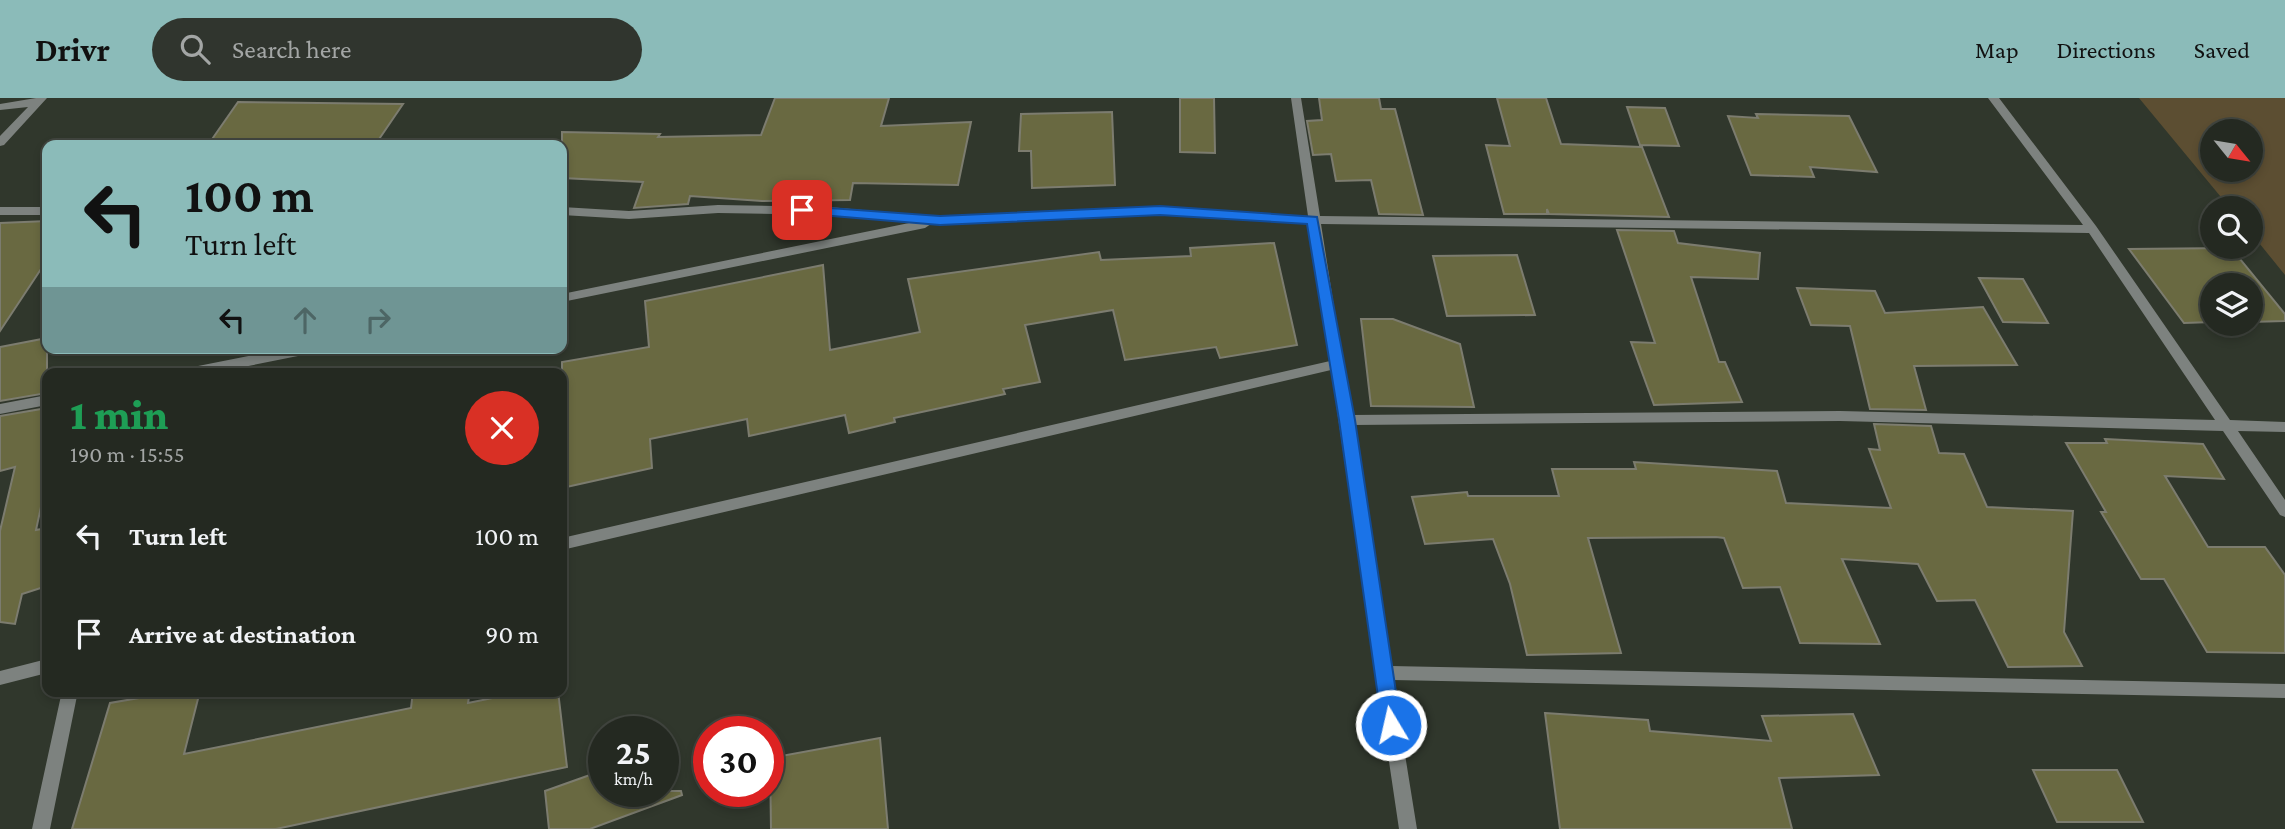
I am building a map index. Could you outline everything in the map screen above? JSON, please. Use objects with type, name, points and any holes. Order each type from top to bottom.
[{"type":"street","points":[[1296,98],[1408,829]]},
{"type":"street","points":[[1993,98],[2092,229],[2224,427],[2285,511]]},
{"type":"street","points":[[0,107],[40,100]]},
{"type":"street","points":[[0,143],[40,100]]},
{"type":"street","points":[[567,211],[629,215],[718,209],[829,211],[940,221],[1160,210],[1313,220],[2092,229]]},
{"type":"street","points":[[0,211],[42,211]]},
{"type":"street","points":[[567,297],[940,221]]},
{"type":"street","points":[[213,368],[283,354]]},
{"type":"street","points":[[567,543],[1337,364]]},
{"type":"street","points":[[0,410],[42,401]]},
{"type":"street","points":[[1347,420],[1840,416],[2285,427]]},
{"type":"street","points":[[0,678],[42,667]]},
{"type":"street","points":[[1383,673],[2285,691]]},
{"type":"street","points":[[41,829],[69,697]]},
{"type":"shaded area","points":[[2139,98],[2285,98],[2285,275],[2263,248],[2263,196],[2220,196],[2208,182],[2263,182],[2263,119],[2200,119],[2200,172]]},
{"type":"building","points":[[775,98],[889,98],[881,126],[971,122],[958,185],[853,183],[850,200],[762,201],[690,196],[688,204],[634,208],[643,182],[567,178],[567,140],[562,140],[562,132],[660,134],[658,137],[761,135]]},
{"type":"building","points":[[1180,98],[1214,98],[1215,153],[1180,152]]},
{"type":"building","points":[[1319,98],[1379,98],[1381,109],[1395,109],[1423,215],[1379,214],[1371,180],[1336,181],[1331,154],[1313,155],[1307,121],[1322,120]]},
{"type":"building","points":[[1497,98],[1546,98],[1561,144],[1642,147],[1669,217],[1549,214],[1547,209],[1547,214],[1504,214],[1486,145],[1510,146]]},
{"type":"building","points":[[238,102],[403,104],[378,140],[211,140]]},
{"type":"building","points":[[1627,107],[1665,108],[1679,146],[1640,145]]},
{"type":"building","points":[[1112,112],[1115,185],[1032,188],[1031,151],[1019,151],[1021,114]]},
{"type":"building","points":[[1756,114],[1849,116],[1877,172],[1810,167],[1814,177],[1751,175],[1728,116],[1758,118]]},
{"type":"building","points":[[42,221],[42,268],[0,331],[0,223]]},
{"type":"building","points":[[1617,230],[1674,231],[1678,243],[1760,253],[1758,279],[1691,277],[1719,362],[1725,362],[1742,402],[1654,405],[1631,342],[1655,343]]},
{"type":"building","points":[[1274,243],[1297,345],[1220,358],[1216,347],[1125,360],[1113,310],[1025,325],[1040,382],[1003,389],[1005,394],[894,418],[895,422],[849,433],[845,415],[749,436],[747,419],[650,439],[652,468],[567,487],[567,368],[562,368],[562,362],[649,347],[645,301],[823,265],[830,350],[920,332],[908,279],[1099,252],[1101,260],[1191,256],[1190,248]]},
{"type":"building","points":[[2200,248],[2200,259],[2240,259],[2251,273],[2200,273],[2200,322],[2184,323],[2129,249]]},
{"type":"building","points":[[1517,255],[1535,315],[1447,316],[1433,256]]},
{"type":"building","points":[[1979,278],[2023,279],[2048,323],[2003,322]]},
{"type":"building","points":[[2263,287],[2285,314],[2285,321],[2263,322]]},
{"type":"building","points":[[1797,288],[1875,291],[1885,313],[1983,307],[2017,365],[1914,366],[1926,410],[1870,409],[1850,326],[1811,325]]},
{"type":"building","points":[[1361,319],[1393,319],[1460,344],[1474,407],[1371,406]]},
{"type":"building","points":[[42,339],[42,354],[47,354],[47,368],[42,368],[42,394],[0,401],[0,347]]},
{"type":"building","points":[[42,409],[42,502],[36,530],[42,529],[42,588],[22,594],[15,624],[0,622],[0,531],[15,467],[0,471],[0,416]]},
{"type":"building","points":[[1874,424],[1931,426],[1939,453],[1964,454],[1987,507],[2073,511],[2064,632],[2082,666],[2008,667],[1975,600],[1937,601],[1918,564],[1842,559],[1880,644],[1800,643],[1780,587],[1743,588],[1724,538],[1716,537],[1588,538],[1621,653],[1527,655],[1510,584],[1493,539],[1425,544],[1412,497],[1467,492],[1468,496],[1559,496],[1552,469],[1636,469],[1634,462],[1777,471],[1786,503],[1891,508],[1869,449],[1880,450]]},
{"type":"building","points":[[2105,439],[2203,444],[2224,479],[2165,476],[2208,547],[2265,547],[2285,575],[2285,653],[2207,652],[2164,579],[2141,579],[2101,512],[2106,512],[2066,443],[2107,443]]},
{"type":"building","points":[[145,697],[198,697],[184,754],[411,708],[412,697],[469,697],[468,703],[498,697],[559,697],[567,767],[276,829],[72,829],[110,703]]},
{"type":"building","points":[[1545,713],[1648,720],[1650,731],[1771,741],[1762,716],[1853,714],[1879,775],[1779,778],[1792,829],[1560,829]]},
{"type":"building","points":[[880,738],[888,829],[771,829],[771,807],[784,807],[784,755]]},
{"type":"building","points":[[2033,770],[2117,770],[2143,822],[2057,822]]},
{"type":"building","points":[[588,776],[588,807],[650,807],[590,829],[549,829],[545,791]]},
{"type":"route","points":[[802,210],[940,221],[1160,210],[1313,220],[1347,420],[1391,725]]}]
